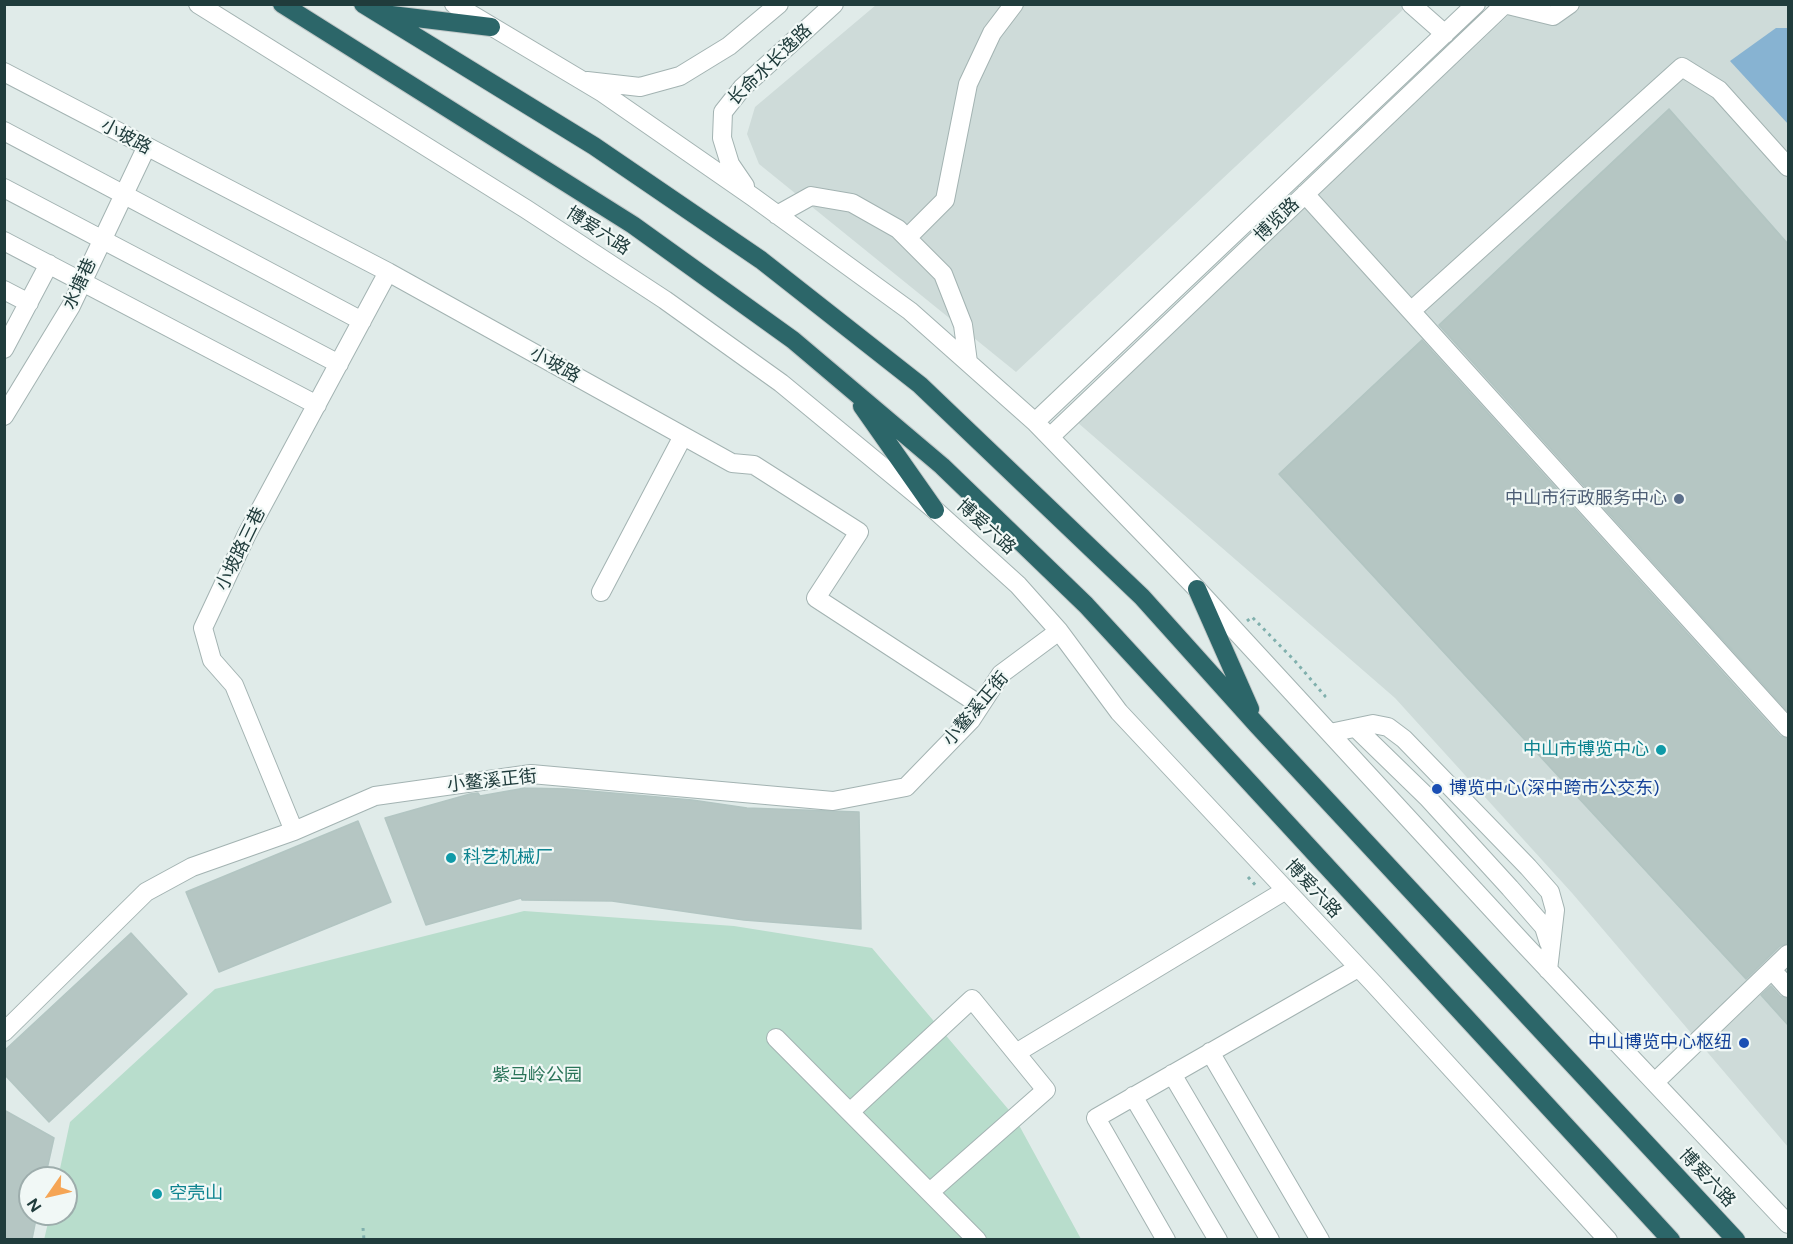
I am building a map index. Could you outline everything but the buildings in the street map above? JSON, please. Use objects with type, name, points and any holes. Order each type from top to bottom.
[{"type":"highway","name":"博爱六路","points":[[282,4],[633,225],[793,340],[942,466],[1086,605],[1671,1239]]},
{"type":"highway","points":[[370,9],[491,27]]},
{"type":"highway","name":"博爱六路","points":[[370,9],[594,146],[722,233],[761,260],[920,386],[1142,597],[1257,725],[1736,1239]]},
{"type":"highway","points":[[847,385],[935,510]]},
{"type":"highway","points":[[1197,589],[1257,725]]},
{"type":"street","name":"博爱六路","points":[[198,4],[526,209],[665,300],[782,383],[935,510],[1018,585],[1059,631],[1119,712],[1608,1239]]},
{"type":"street","name":"博爱六路","points":[[454,4],[580,80],[753,197],[910,311],[1035,422],[1197,589],[1548,970],[1788,1224]]},
{"type":"street","name":"长命水长逸路","points":[[580,80],[640,87],[680,76],[729,46],[779,4]]},
{"type":"street","name":"长命水长逸路","points":[[753,197],[730,164],[722,138],[723,112],[742,88],[834,4]]},
{"type":"street","points":[[907,238],[945,200],[968,84],[992,33],[1014,4]]},
{"type":"street","name":"博览路","points":[[1035,422],[1476,4]]},
{"type":"street","points":[[1504,5],[1553,16],[1570,4]]},
{"type":"street","name":"博览路","points":[[1050,436],[1504,5]]},
{"type":"street","points":[[1421,7],[1445,34]]},
{"type":"street","points":[[1411,311],[1682,67],[1719,90],[1788,167]]},
{"type":"street","name":"小坡路","points":[[4,72],[146,148],[388,272],[732,463],[754,465],[859,532],[816,598],[980,705]]},
{"type":"street","points":[[4,131],[362,321]]},
{"type":"street","name":"水塘巷","points":[[4,416],[71,306],[146,148]]},
{"type":"street","points":[[4,188],[339,364]]},
{"type":"street","points":[[1305,194],[1788,728]]},
{"type":"street","points":[[777,215],[811,196],[852,203],[898,229],[943,274],[963,325],[968,362]]},
{"type":"street","points":[[4,241],[317,405]]},
{"type":"street","points":[[5,349],[49,264]]},
{"type":"street","name":"小坡路三巷","points":[[294,831],[234,685],[212,660],[203,628],[247,534],[388,272]]},
{"type":"street","points":[[4,290],[29,303]]},
{"type":"street","points":[[601,592],[683,436]]},
{"type":"street","name":"小鳌溪正街","points":[[4,1032],[146,892],[192,867],[294,831],[375,796],[531,774],[833,801],[906,787],[970,720],[1001,674],[1059,631]]},
{"type":"street","points":[[1329,733],[1373,724],[1388,727],[1404,739],[1528,867],[1550,892],[1555,910],[1549,943],[1548,970]]},
{"type":"street","points":[[1356,728],[1427,797],[1510,888],[1544,927],[1549,943]]},
{"type":"street","points":[[1016,1053],[1286,890]]},
{"type":"street","points":[[1655,1082],[1788,954]]},
{"type":"street","points":[[1166,1239],[1096,1118],[1358,968]]},
{"type":"street","points":[[1772,970],[1788,988]]},
{"type":"street","points":[[850,1112],[972,999],[1046,1090],[930,1192]]},
{"type":"street","points":[[776,1038],[977,1239]]},
{"type":"street","points":[[1210,1052],[1320,1239]]},
{"type":"street","points":[[1172,1074],[1270,1239]]},
{"type":"street","points":[[1133,1096],[1218,1239]]},
{"type":"path","points":[[1236,632],[1252,617],[1295,661],[1325,696],[1309,710]]},
{"type":"path","points":[[363,1228],[363,1239]]},
{"type":"shaded area","points":[[876,5],[1408,5],[1016,372],[759,164],[747,134],[755,107]]},
{"type":"shaded area","points":[[1519,5],[1788,5],[1788,1147],[1572,893],[1395,698],[1077,422]]},
{"type":"green space","name":"紫马岭公园","points":[[524,911],[734,926],[872,948],[1014,1116],[1081,1239],[44,1240],[47,1226],[78,1226],[78,1166],[61,1166],[70,1122],[215,989]]},
{"type":"water","points":[[1776,28],[1788,28],[1788,124],[1730,61]]},
{"type":"place","name":"中山市行政服务中心","points":[[1679,499]]},
{"type":"place","name":"中山市博览中心","points":[[1661,750]]},
{"type":"place","name":"博览中心(深中跨市公交东)","points":[[1437,789]]},
{"type":"place","name":"科艺机械厂","points":[[451,858]]},
{"type":"place","name":"中山博览中心枢纽","points":[[1744,1043]]},
{"type":"place","name":"空壳山","points":[[157,1194]]}]
